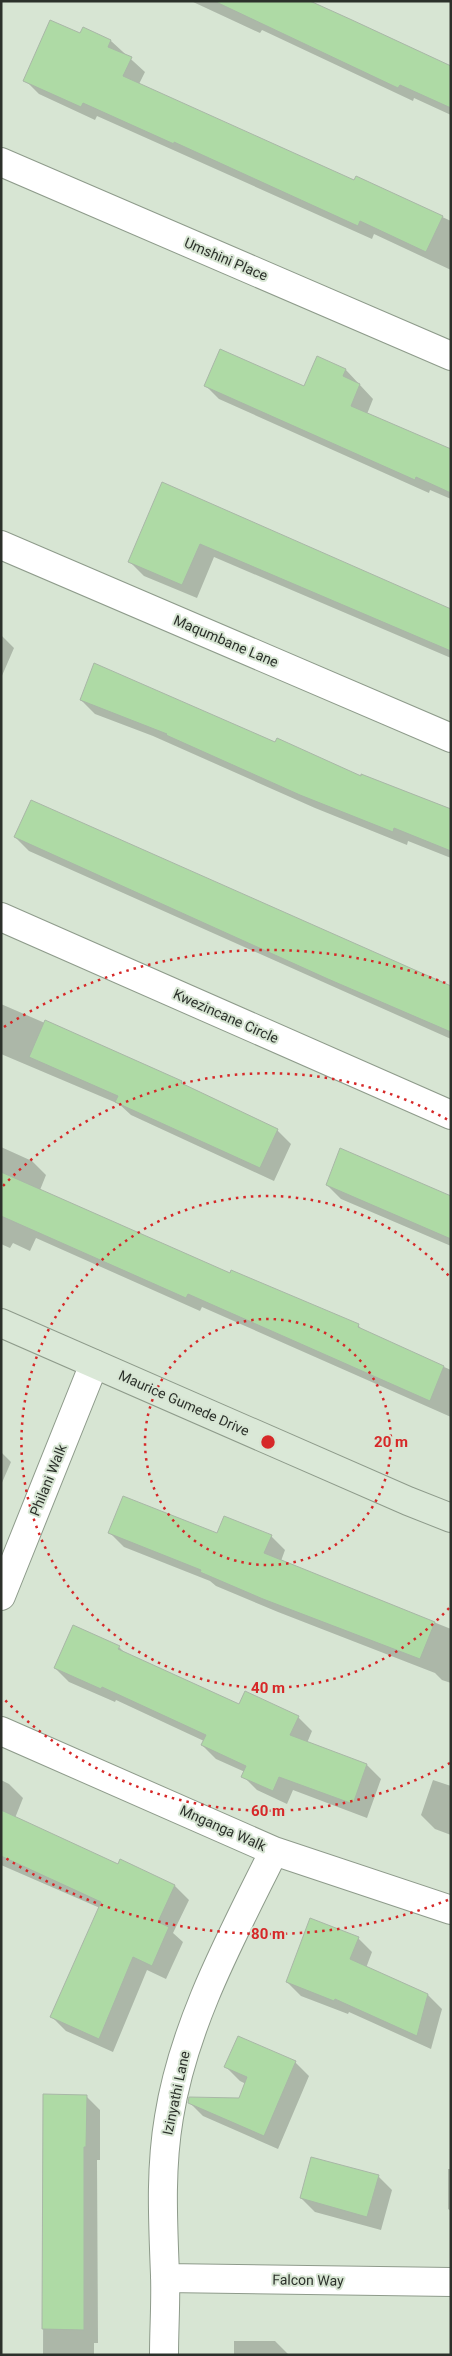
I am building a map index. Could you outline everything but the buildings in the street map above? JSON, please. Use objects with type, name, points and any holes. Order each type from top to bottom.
[{"type":"street","name":"Umshini Place","points":[[1,162],[451,356]]},
{"type":"street","name":"Maqumbane Lane","points":[[1,544],[451,738]]},
{"type":"street","name":"Kwezincane Circle","points":[[1,917],[451,1115]]},
{"type":"street","name":"Maurice Gumede Drive","points":[[1,1323],[451,1518]]},
{"type":"street","name":"Philani Walk","points":[[1,1596],[94,1364]]},
{"type":"street","name":"Mnganga Walk","points":[[1,1731],[274,1851],[451,1910]]},
{"type":"street","name":"Izinyathi Lane","points":[[164,2355],[165,2278],[162,2180],[169,2117],[182,2057],[225,1951],[274,1851]]},
{"type":"street","name":"Falcon Way","points":[[165,2278],[451,2282]]}]
